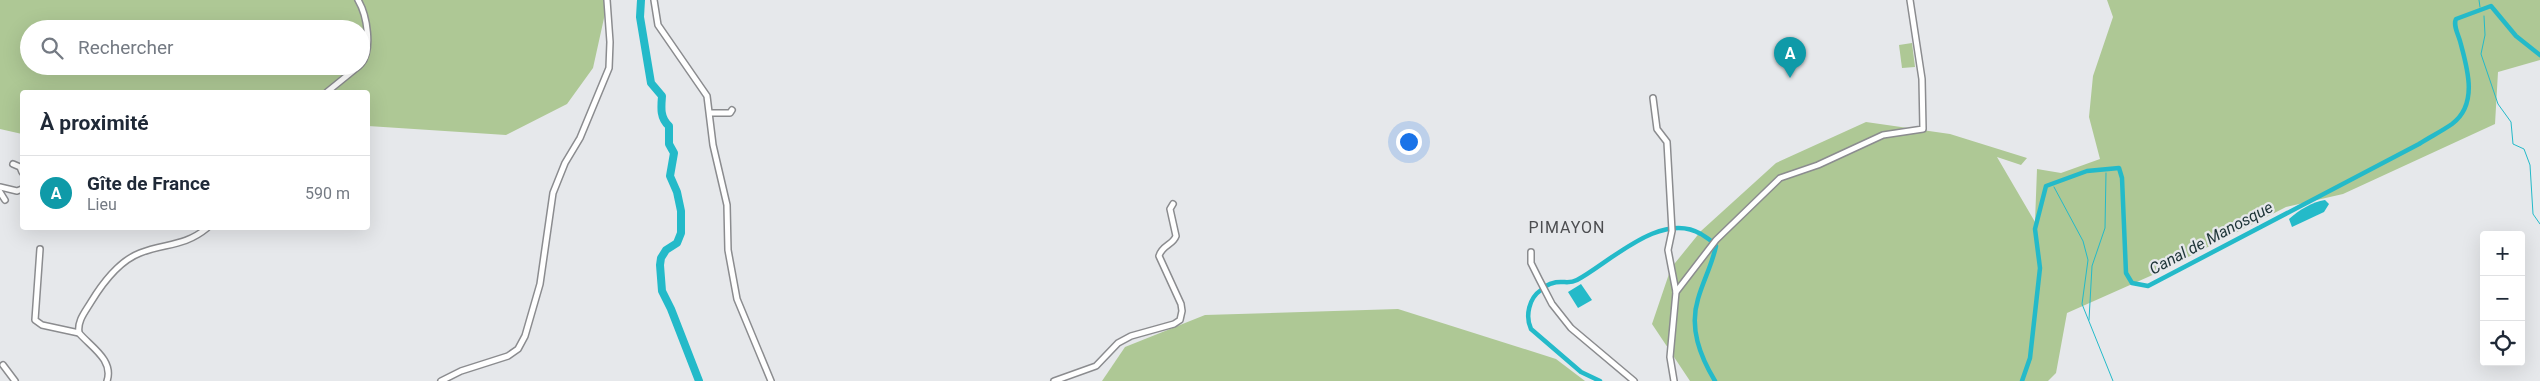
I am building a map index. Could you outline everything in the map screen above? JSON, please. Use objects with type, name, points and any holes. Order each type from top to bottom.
[{"type":"street","points":[[358,0],[365,20]]},
{"type":"street","points":[[441,381],[461,371],[508,356],[518,349],[525,336],[540,284],[553,193],[565,163],[580,138],[609,68],[610,42],[607,0]]},
{"type":"street","points":[[654,0],[658,25],[707,96],[711,113],[714,145],[727,206],[727,243],[737,299],[771,381]]},
{"type":"street","points":[[1676,292],[1714,242],[1780,178],[1812,168],[1883,135],[1922,129],[1922,79],[1910,0]]},
{"type":"street","points":[[329,90],[348,75]]},
{"type":"street","points":[[1653,100],[1657,129],[1667,142],[1672,229],[1668,250],[1676,292],[1670,358],[1674,381]]},
{"type":"street","points":[[711,113],[730,113],[732,110]]},
{"type":"street","points":[[13,164],[20,167]]},
{"type":"street","points":[[0,187],[17,191],[20,190]]},
{"type":"street","points":[[0,192],[5,200]]},
{"type":"street","points":[[1054,381],[1096,366],[1118,344],[1131,336],[1174,324],[1180,320],[1181,304],[1159,256],[1161,250],[1172,243],[1176,236],[1170,209],[1173,204]]},
{"type":"street","points":[[79,334],[80,323],[95,296],[124,262],[139,253],[186,242],[204,230]]},
{"type":"street","points":[[40,249],[36,322],[79,334],[101,355],[108,370],[107,381]]},
{"type":"street","points":[[1531,252],[1531,263],[1538,279],[1552,304],[1570,328],[1634,381]]},
{"type":"street","points":[[3,365],[15,381]]},
{"type":"green space","points":[[0,0],[608,0],[593,68],[567,104],[506,135],[370,126],[370,90],[20,90],[20,134],[0,129]]},
{"type":"green space","points":[[2107,0],[2540,0],[2540,60],[2498,72],[2495,124],[2343,194],[2286,207],[2157,273],[2067,313],[2056,373],[2048,381],[1690,381],[1652,324],[1671,268],[1701,231],[1776,163],[1866,122],[1950,134],[2027,158],[2021,165],[1997,157],[2035,222],[2037,169],[2061,173],[2100,159],[2089,117],[2093,76],[2113,17]]},
{"type":"green space","points":[[1912,43],[1915,67],[1902,68],[1899,45]]},
{"type":"green space","points":[[1398,309],[1556,359],[1585,381],[1102,381],[1125,347],[1205,315]]},
{"type":"water","points":[[2325,200],[2329,204],[2324,212],[2292,227],[2289,219],[2301,210]]},
{"type":"water","points":[[1581,284],[1592,300],[1578,308],[1568,292]]},
{"type":"waterway","points":[[641,0],[640,17],[651,83],[662,96],[662,112],[664,120],[669,126],[669,144],[674,153],[670,176],[677,192],[681,211],[681,233],[677,243],[666,250],[661,258],[662,291],[699,381]]},
{"type":"waterway","points":[[2479,0],[2480,7]]},
{"type":"waterway","name":"Canal de Manosque","points":[[2022,381],[2030,358],[2040,268],[2035,229],[2046,186],[2087,171],[2119,168],[2122,178],[2126,273],[2132,283],[2148,286],[2419,144],[2452,124],[2466,106],[2469,85],[2466,62],[2455,27],[2456,19],[2491,6],[2516,36],[2540,55]]},
{"type":"waterway","points":[[2484,16],[2485,35],[2481,54],[2498,104],[2511,122],[2513,144],[2524,149],[2530,165],[2533,214],[2540,224]]},
{"type":"waterway","points":[[2089,320],[2092,266],[2105,228],[2106,173]]},
{"type":"waterway","points":[[2054,187],[2083,241],[2088,260],[2082,304],[2113,381]]},
{"type":"waterway","name":"Canal de Manosque","points":[[1544,287],[1559,282],[1573,282],[1636,242],[1653,234],[1669,229],[1685,228],[1701,234],[1716,246],[1698,299],[1695,331],[1701,352],[1715,381]]},
{"type":"waterway","name":"Canal de Manosque","points":[[1541,290],[1537,293],[1529,308],[1528,319],[1531,329],[1581,372],[1600,381]]},
{"type":"place","name":"Gîte de France","points":[[1790,78]]},
{"type":"district","name":"PIMAYON","points":[[1567,227]]}]
